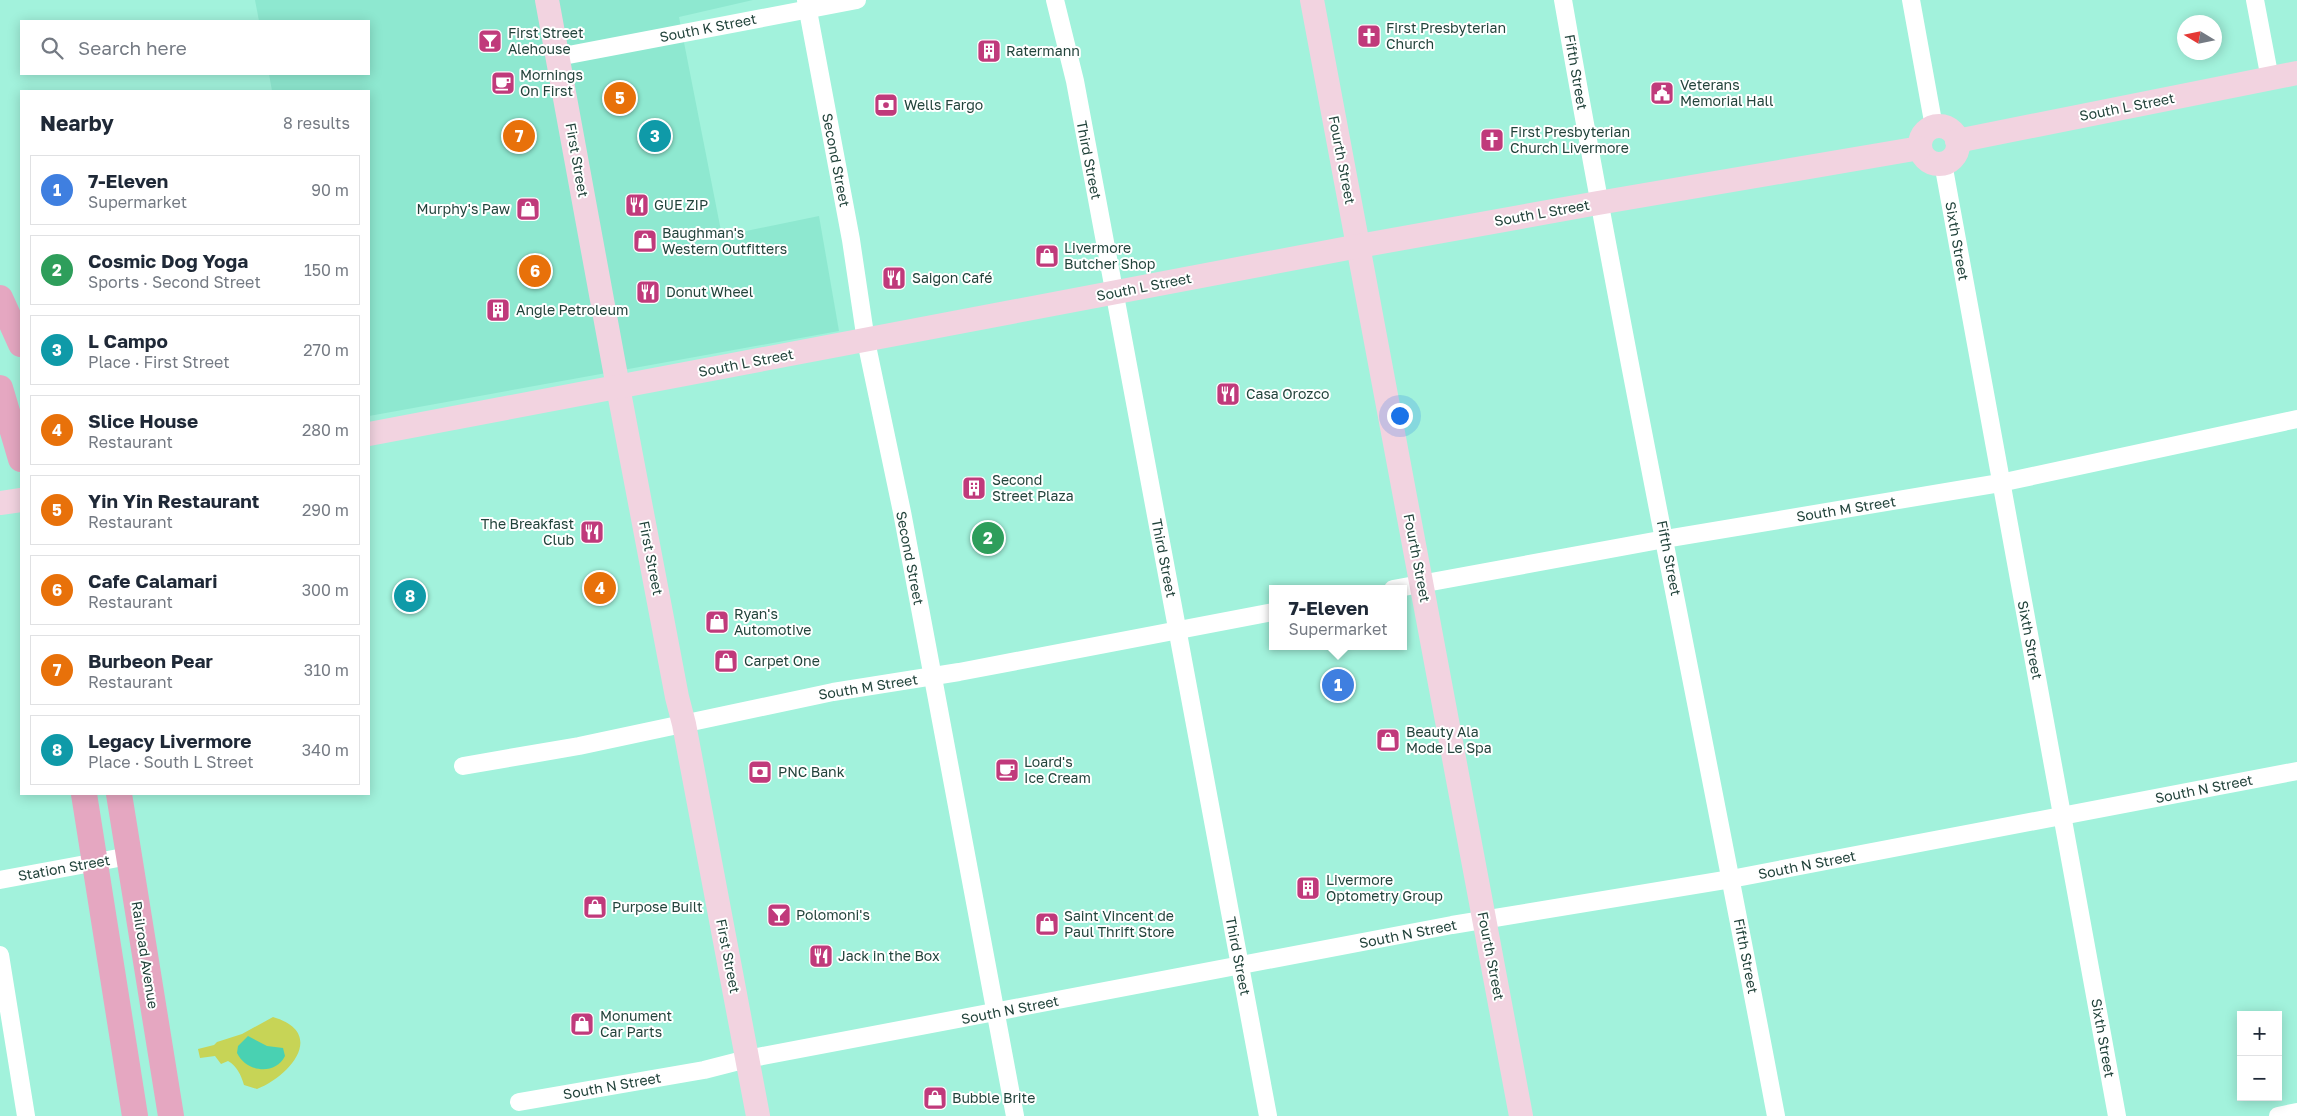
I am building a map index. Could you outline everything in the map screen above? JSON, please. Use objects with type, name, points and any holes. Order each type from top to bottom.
[{"type":"main road","name":"First Street","points":[[547,0],[618,387],[758,1116]]},
{"type":"main road","name":"Fourth Street","points":[[1312,0],[1521,1116]]},
{"type":"main road","name":"South L Street","points":[[1957,141],[2297,73]]},
{"type":"main road","points":[[1940,126],[1951,131],[1957,141],[1956,153],[1943,164],[1928,161],[1920,148],[1925,132],[1934,127],[1940,126]]},
{"type":"main road","name":"South L Street","points":[[370,434],[1358,246],[1920,148]]},
{"type":"main road","points":[[0,298],[20,342]]},
{"type":"main road","points":[[0,388],[20,456]]},
{"type":"main road","points":[[0,503],[20,500]]},
{"type":"main road","points":[[84,795],[135,1116]]},
{"type":"main road","name":"Railroad Avenue","points":[[119,795],[171,1116]]},
{"type":"street","name":"South K Street","points":[[558,57],[807,5],[857,0]]},
{"type":"street","name":"Third Street","points":[[1055,0],[1074,81],[1268,1116]]},
{"type":"street","name":"Fifth Street","points":[[1563,0],[1598,203],[1776,1116]]},
{"type":"street","points":[[1911,0],[1934,127]]},
{"type":"street","points":[[2255,0],[2270,79]]},
{"type":"street","name":"Second Street","points":[[807,5],[851,240],[866,341],[902,512],[1015,1116]]},
{"type":"street","name":"Sixth Street","points":[[1943,164],[2000,484],[2064,815],[2117,1116]]},
{"type":"street","name":"South M Street","points":[[1407,587],[1665,539],[2000,484],[2297,419]]},
{"type":"street","name":"South M Street","points":[[463,766],[579,746],[833,692],[932,676],[1269,613]]},
{"type":"street","name":"South N Street","points":[[519,1102],[704,1070],[995,1012],[1484,920],[1731,879],[2297,771]]},
{"type":"street","name":"Station Street","points":[[0,880],[129,856]]},
{"type":"street","points":[[0,955],[26,1116]]},
{"type":"street","points":[[2278,1116],[2297,1112]]},
{"type":"shaded area","points":[[255,0],[753,0],[679,17],[722,236],[819,216],[839,331],[370,416],[370,90],[272,90],[269,75],[370,75],[370,20],[259,20]]},
{"type":"shaded area","points":[[273,1017],[289,1024],[298,1033],[300,1043],[298,1054],[291,1065],[269,1083],[257,1089],[244,1085],[234,1065],[228,1061],[221,1064],[215,1056],[200,1058],[198,1049],[242,1034]]},
{"type":"shaded area","points":[[248,1036],[267,1046],[283,1048],[285,1056],[275,1067],[268,1069],[254,1068],[241,1059],[237,1053],[238,1046]]},
{"type":"place","name":"First Presbyterian Church","points":[[1369,36]]},
{"type":"place","name":"First Street Alehouse","points":[[490,41]]},
{"type":"place","name":"Ratermann","points":[[989,51]]},
{"type":"place","name":"Mornings On First","points":[[503,83]]},
{"type":"place","name":"Veterans Memorial Hall","points":[[1662,93]]},
{"type":"place","name":"Yin Yin Restaurant","points":[[620,98]]},
{"type":"place","name":"Wells Fargo","points":[[886,105]]},
{"type":"place","name":"Burbeon Pear","points":[[519,136]]},
{"type":"place","name":"L Campo","points":[[655,136]]},
{"type":"place","name":"First Presbyterian Church Livermore","points":[[1492,140]]},
{"type":"place","name":"GUE ZIP","points":[[637,205]]},
{"type":"place","name":"Murphy's Paw","points":[[528,209]]},
{"type":"place","name":"Baughman's Western Outfitters","points":[[645,241]]},
{"type":"place","name":"Livermore Butcher Shop","points":[[1047,256]]},
{"type":"place","name":"Cafe Calamari","points":[[535,271]]},
{"type":"place","name":"Saigon Café","points":[[894,278]]},
{"type":"place","name":"Donut Wheel","points":[[648,292]]},
{"type":"place","name":"Angle Petroleum","points":[[498,310]]},
{"type":"place","name":"Casa Orozco","points":[[1228,394]]},
{"type":"place","name":"Second Street Plaza","points":[[974,488]]},
{"type":"place","name":"The Breakfast Club","points":[[592,532]]},
{"type":"place","name":"Cosmic Dog Yoga","points":[[988,538]]},
{"type":"place","name":"Slice House","points":[[600,588]]},
{"type":"place","name":"Legacy Livermore","points":[[410,596]]},
{"type":"place","name":"Ryan's Automotive","points":[[717,622]]},
{"type":"place","name":"Carpet One","points":[[726,661]]},
{"type":"place","name":"7-Eleven","points":[[1338,685]]},
{"type":"place","name":"Beauty Ala Mode Le Spa","points":[[1388,740]]},
{"type":"place","name":"Loard's Ice Cream","points":[[1007,770]]},
{"type":"place","name":"PNC Bank","points":[[760,772]]},
{"type":"place","name":"Livermore Optometry Group","points":[[1308,888]]},
{"type":"place","name":"Purpose Built","points":[[595,907]]},
{"type":"place","name":"Polomoni's","points":[[779,915]]},
{"type":"place","name":"Saint Vincent de Paul Thrift Store","points":[[1047,924]]},
{"type":"place","name":"Jack in the Box","points":[[821,956]]},
{"type":"place","name":"Monument Car Parts","points":[[582,1024]]},
{"type":"place","name":"Bubble Brite","points":[[935,1098]]}]
